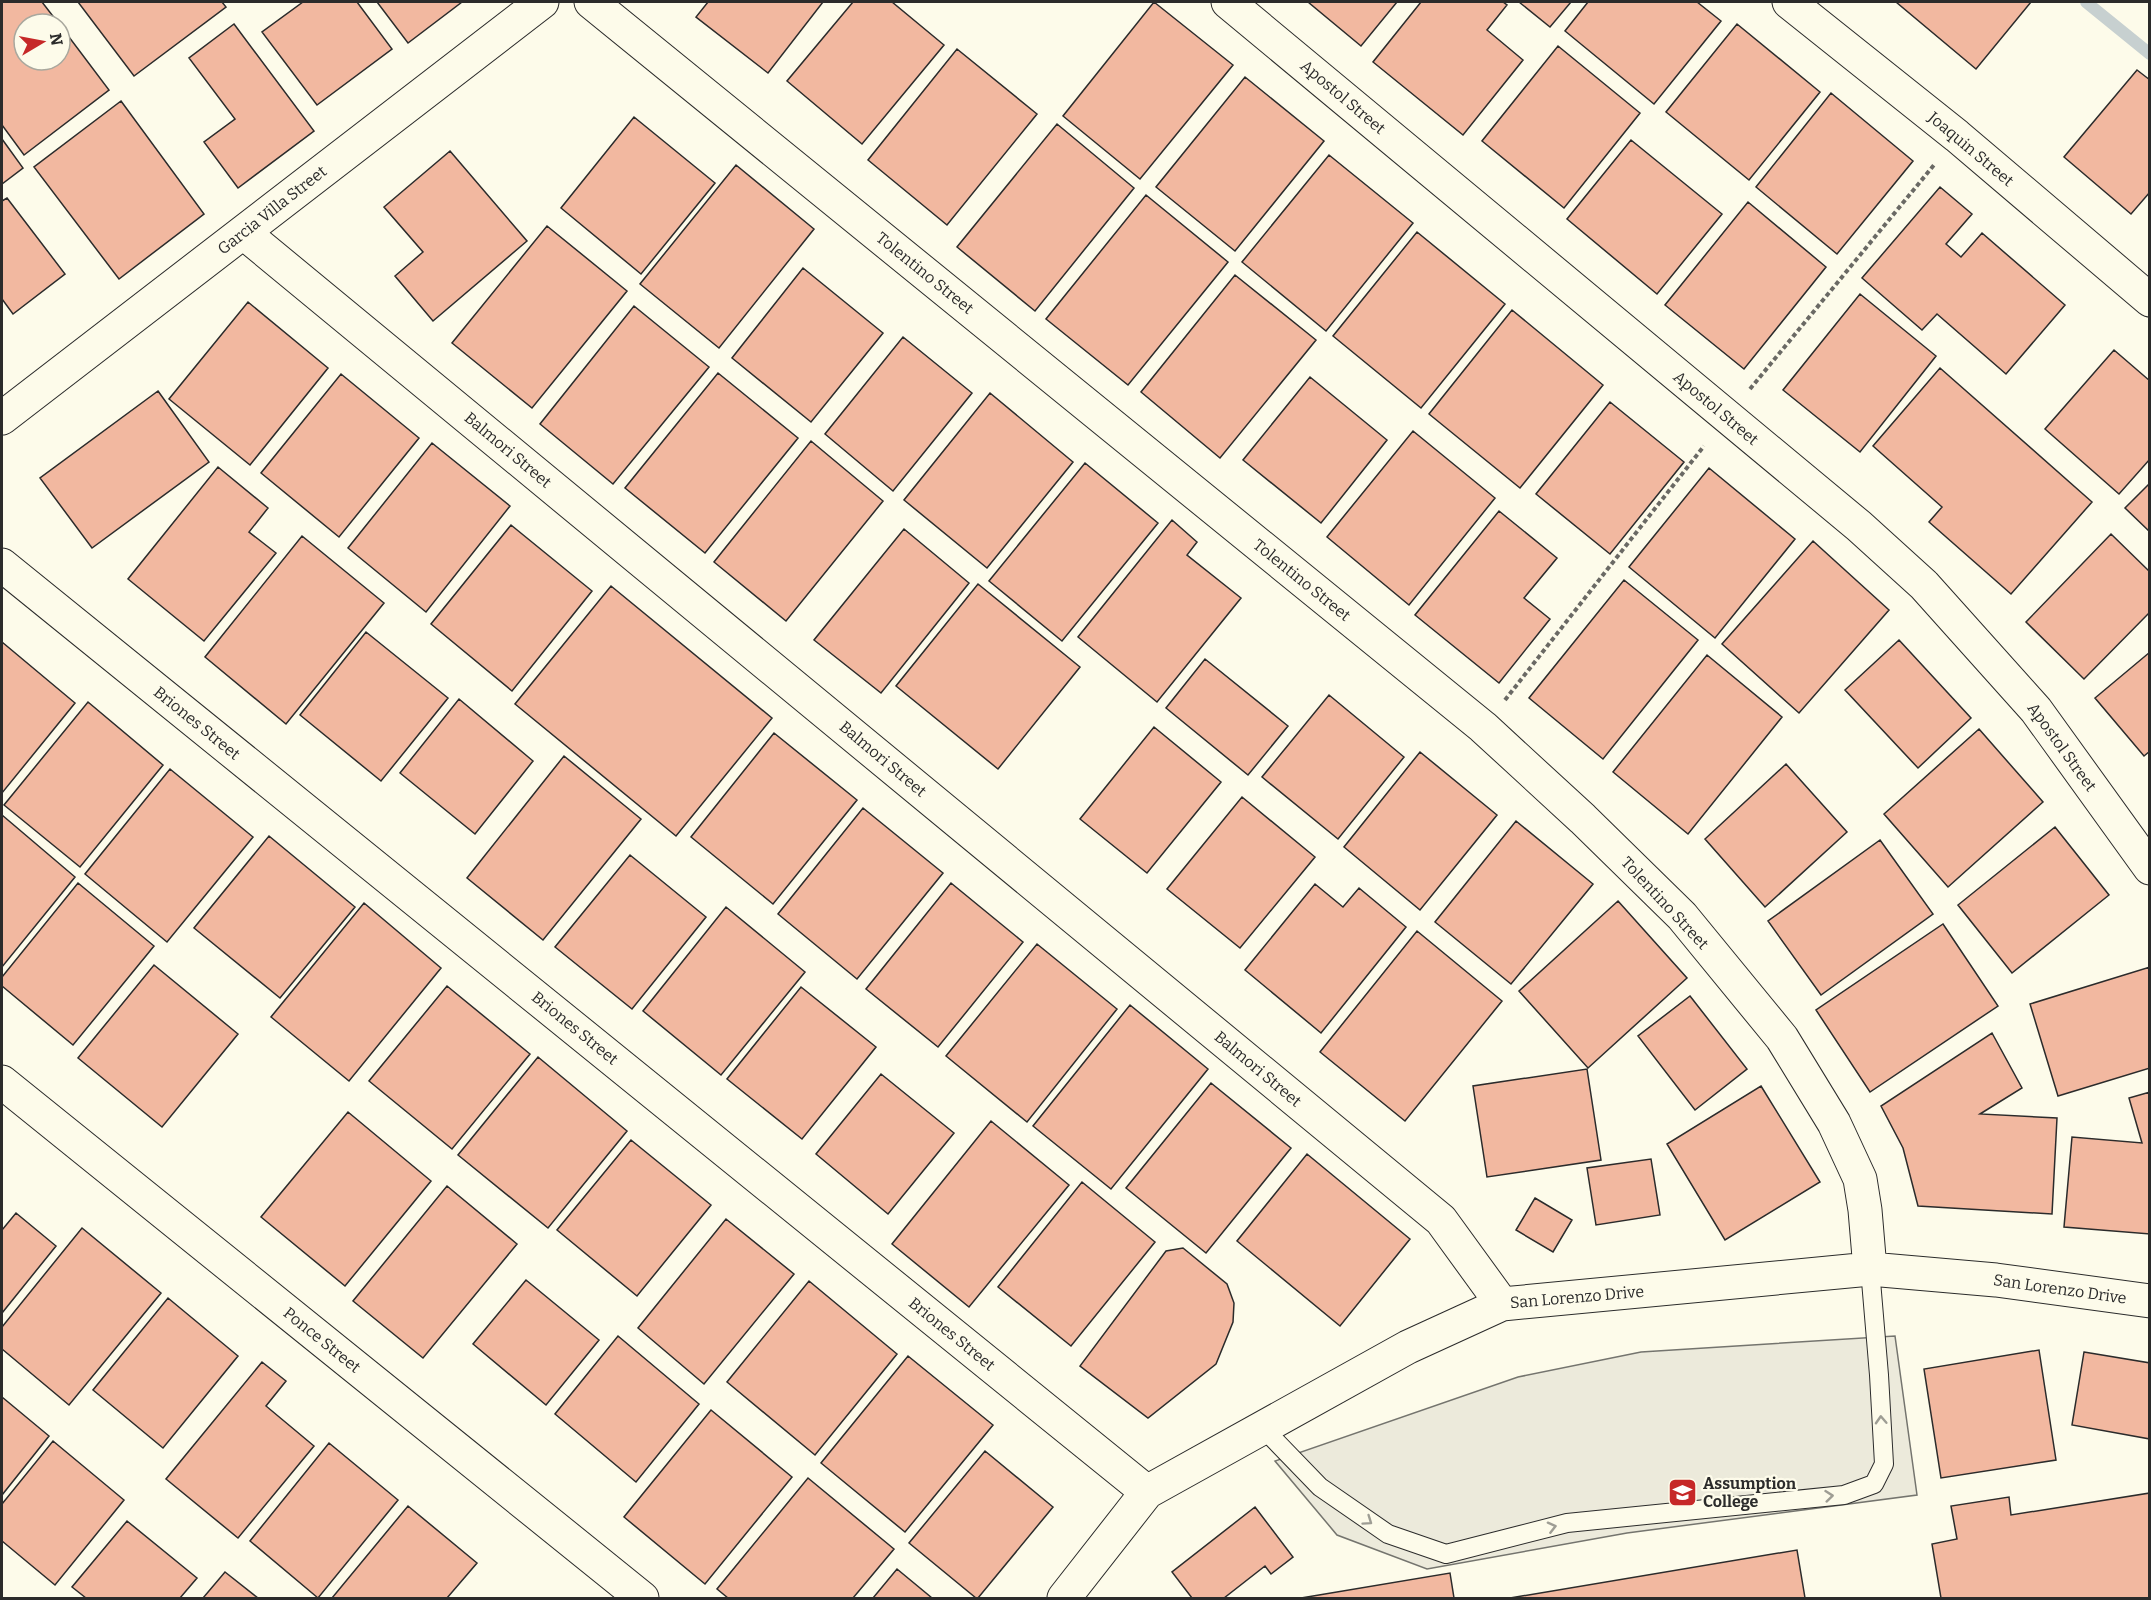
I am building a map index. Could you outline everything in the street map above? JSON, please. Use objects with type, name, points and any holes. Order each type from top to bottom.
[{"type":"street","name":"Garcia Villa Street","points":[[2,418],[542,2]]},
{"type":"street","name":"Tolentino Street","points":[[591,2],[1483,727],[1583,819],[1673,908],[1782,1038],[1834,1123],[1860,1179],[1870,1269]]},
{"type":"street","name":"Apostol Street","points":[[1228,2],[1859,526],[1924,585],[2036,710],[2150,868]]},
{"type":"street","name":"Joaquin Street","points":[[1789,2],[1957,136],[2150,300]]},
{"type":"street","name":"Balmori Street","points":[[244,233],[1441,1220],[1502,1304]]},
{"type":"street","name":"Briones Street","points":[[2,565],[1148,1491]]},
{"type":"street","name":"Ponce Street","points":[[2,1082],[642,1599]]},
{"type":"street","name":"San Lorenzo Drive","points":[[1064,1599],[1148,1491],[1408,1347],[1502,1304],[1870,1269],[1996,1280],[2150,1302]]},
{"type":"lane","points":[[1262,1427],[1320,1487],[1388,1534],[1446,1554],[1567,1523],[1844,1495],[1874,1484],[1884,1464],[1870,1269]]},
{"type":"shaded area","points":[[1895,1336],[1917,1495],[1627,1533],[1427,1569],[1337,1535],[1275,1461],[1518,1377],[1641,1352]]},
{"type":"building","points":[[2,2],[42,2],[50,12],[12,12],[12,72],[72,72],[72,41],[109,90],[24,155],[2,125]]},
{"type":"building","points":[[78,2],[222,2],[226,7],[134,76]]},
{"type":"building","points":[[303,2],[357,2],[392,49],[317,105],[262,32]]},
{"type":"building","points":[[377,2],[462,2],[408,43]]},
{"type":"building","points":[[708,2],[823,2],[768,73],[696,17]]},
{"type":"building","points":[[853,2],[892,2],[944,45],[862,144],[787,81]]},
{"type":"building","points":[[1154,2],[1233,65],[1140,179],[1063,116]]},
{"type":"building","points":[[1308,2],[1397,2],[1361,46]]},
{"type":"building","points":[[1421,2],[1503,2],[1507,5],[1487,30],[1523,60],[1463,135],[1373,62]]},
{"type":"building","points":[[1519,2],[1571,2],[1550,27]]},
{"type":"building","points":[[1588,2],[1697,2],[1721,21],[1654,104],[1565,31]]},
{"type":"building","points":[[1896,2],[2031,2],[1976,69]]},
{"type":"building","points":[[234,24],[314,131],[238,188],[204,142],[235,119],[189,58]]},
{"type":"building","points":[[1737,24],[1820,92],[1749,180],[1666,112]]},
{"type":"building","points":[[1558,46],[1640,113],[1564,208],[1482,141]]},
{"type":"building","points":[[957,49],[1037,114],[947,225],[868,160]]},
{"type":"building","points":[[2137,70],[2150,80],[2150,192],[2131,214],[2064,157]]},
{"type":"building","points":[[1245,77],[1324,141],[1235,251],[1156,187]]},
{"type":"building","points":[[1831,93],[1913,161],[1837,254],[1756,187]]},
{"type":"building","points":[[121,101],[204,214],[119,279],[34,167]]},
{"type":"building","points":[[634,117],[715,183],[641,274],[561,208]]},
{"type":"building","points":[[1057,124],[1134,188],[1035,311],[957,247]]},
{"type":"building","points":[[2,139],[23,168],[2,184]]},
{"type":"building","points":[[1631,140],[1722,214],[1657,294],[1567,219]]},
{"type":"building","points":[[450,151],[527,241],[433,321],[395,276],[423,252],[384,207]]},
{"type":"building","points":[[1329,155],[1413,223],[1326,331],[1242,262]]},
{"type":"building","points":[[736,165],[814,229],[719,348],[640,284]]},
{"type":"building","points":[[1940,187],[1972,214],[1946,244],[1961,257],[1982,233],[2065,305],[2006,374],[1937,314],[1922,330],[1862,278]]},
{"type":"building","points":[[1146,195],[1228,262],[1128,385],[1046,319]]},
{"type":"building","points":[[7,198],[65,274],[13,314],[2,299],[2,201]]},
{"type":"building","points":[[1748,202],[1826,267],[1744,369],[1665,305]]},
{"type":"building","points":[[547,226],[627,291],[532,408],[452,343]]},
{"type":"building","points":[[1417,232],[1505,304],[1421,408],[1333,336]]},
{"type":"building","points":[[803,268],[883,333],[811,422],[732,358]]},
{"type":"building","points":[[1235,275],[1316,340],[1220,458],[1141,392]]},
{"type":"building","points":[[1860,294],[1936,356],[1860,452],[1783,390]]},
{"type":"building","points":[[248,302],[328,368],[250,465],[169,399]]},
{"type":"building","points":[[634,306],[709,367],[613,484],[540,424]]},
{"type":"building","points":[[1512,310],[1603,385],[1520,488],[1429,414]]},
{"type":"building","points":[[903,337],[972,393],[893,491],[825,434]]},
{"type":"building","points":[[2114,350],[2150,381],[2150,459],[2119,494],[2045,429]]},
{"type":"building","points":[[1940,368],[2092,502],[2011,594],[1929,522],[1942,507],[1873,446]]},
{"type":"building","points":[[718,373],[798,438],[705,553],[625,488]]},
{"type":"building","points":[[341,374],[419,438],[339,537],[261,473]]},
{"type":"building","points":[[1310,377],[1387,440],[1321,523],[1243,460]]},
{"type":"building","points":[[158,391],[209,462],[92,548],[40,478]]},
{"type":"building","points":[[990,393],[1073,462],[987,568],[904,500]]},
{"type":"building","points":[[1610,402],[1684,462],[1610,554],[1536,494]]},
{"type":"building","points":[[1413,431],[1495,498],[1409,605],[1327,537]]},
{"type":"building","points":[[811,441],[883,501],[786,621],[714,562]]},
{"type":"building","points":[[432,443],[510,506],[426,612],[348,548]]},
{"type":"building","points":[[1085,463],[1158,523],[1062,641],[989,581]]},
{"type":"building","points":[[218,467],[268,508],[249,532],[276,553],[204,641],[128,579]]},
{"type":"building","points":[[1709,468],[1795,539],[1715,638],[1629,567]]},
{"type":"building","points":[[2150,483],[2150,532],[2125,508]]},
{"type":"building","points":[[1499,511],[1557,558],[1524,598],[1550,619],[1499,683],[1415,615]]},
{"type":"building","points":[[1172,520],[1197,542],[1187,555],[1241,598],[1157,702],[1078,637]]},
{"type":"building","points":[[511,525],[592,591],[512,691],[431,624]]},
{"type":"building","points":[[904,529],[969,583],[881,693],[814,640]]},
{"type":"building","points":[[2111,534],[2150,572],[2150,612],[2084,679],[2026,622]]},
{"type":"building","points":[[302,536],[384,603],[286,724],[205,657]]},
{"type":"building","points":[[1813,541],[1889,610],[1799,713],[1722,644]]},
{"type":"building","points":[[1624,580],[1698,640],[1603,759],[1529,698]]},
{"type":"building","points":[[978,584],[1080,667],[998,769],[896,686]]},
{"type":"building","points":[[611,586],[772,718],[676,836],[515,704]]},
{"type":"building","points":[[366,632],[448,698],[381,781],[300,715]]},
{"type":"building","points":[[1899,640],[1971,718],[1918,768],[1845,690]]},
{"type":"building","points":[[2,642],[75,703],[2,793]]},
{"type":"building","points":[[2150,652],[2150,751],[2144,756],[2095,698]]},
{"type":"building","points":[[1707,655],[1782,717],[1688,834],[1613,772]]},
{"type":"building","points":[[1205,659],[1288,726],[1248,775],[1166,708]]},
{"type":"building","points":[[1329,695],[1404,757],[1338,839],[1262,777]]},
{"type":"building","points":[[459,699],[533,761],[475,834],[400,773]]},
{"type":"building","points":[[88,702],[163,765],[80,867],[4,805]]},
{"type":"building","points":[[1154,727],[1221,782],[1147,873],[1080,819]]},
{"type":"building","points":[[1979,729],[2043,802],[1948,887],[1884,814]]},
{"type":"building","points":[[774,733],[857,800],[773,904],[691,837]]},
{"type":"building","points":[[1420,752],[1497,815],[1420,910],[1344,847]]},
{"type":"building","points":[[564,756],[641,819],[543,940],[467,878]]},
{"type":"building","points":[[1786,764],[1847,832],[1765,907],[1705,839]]},
{"type":"building","points":[[170,769],[253,837],[167,942],[85,874]]},
{"type":"building","points":[[1242,797],[1315,857],[1240,948],[1167,889]]},
{"type":"building","points":[[863,808],[943,873],[857,979],[778,914]]},
{"type":"building","points":[[2,815],[75,877],[2,967]]},
{"type":"building","points":[[1516,821],[1593,884],[1511,984],[1435,922]]},
{"type":"building","points":[[2055,827],[2109,895],[2012,973],[1958,905]]},
{"type":"building","points":[[269,836],[355,907],[280,998],[194,928]]},
{"type":"building","points":[[1880,840],[1933,914],[1821,995],[1768,921]]},
{"type":"building","points":[[630,855],[706,917],[632,1009],[555,947]]},
{"type":"building","points":[[78,883],[154,946],[73,1045],[2,986],[2,977]]},
{"type":"building","points":[[951,883],[1023,942],[938,1047],[866,989]]},
{"type":"building","points":[[1315,884],[1343,907],[1359,888],[1406,927],[1321,1033],[1245,970]]},
{"type":"building","points":[[1618,901],[1687,978],[1588,1068],[1519,991]]},
{"type":"building","points":[[364,903],[441,968],[349,1081],[271,1017]]},
{"type":"building","points":[[726,907],[805,972],[721,1075],[643,1011]]},
{"type":"building","points":[[1943,924],[1998,1006],[1870,1092],[1816,1010]]},
{"type":"building","points":[[1417,931],[1502,1001],[1405,1121],[1320,1052]]},
{"type":"building","points":[[1037,944],[1117,1009],[1027,1122],[946,1056]]},
{"type":"building","points":[[154,965],[238,1034],[162,1127],[78,1058]]},
{"type":"building","points":[[2150,967],[2150,1068],[2058,1096],[2030,1004]]},
{"type":"building","points":[[447,986],[530,1054],[452,1149],[369,1081]]},
{"type":"building","points":[[801,987],[876,1047],[802,1139],[727,1079]]},
{"type":"building","points":[[1690,996],[1747,1069],[1695,1110],[1638,1036]]},
{"type":"building","points":[[1130,1005],[1208,1069],[1111,1189],[1033,1126]]},
{"type":"building","points":[[1992,1033],[2022,1088],[1980,1114],[2057,1118],[2052,1214],[1918,1206],[1903,1148],[1881,1106]]},
{"type":"building","points":[[538,1057],[627,1131],[548,1228],[458,1155]]},
{"type":"building","points":[[1587,1069],[1601,1160],[1487,1177],[1473,1086]]},
{"type":"building","points":[[881,1074],[954,1133],[888,1214],[816,1154]]},
{"type":"building","points":[[1211,1083],[1291,1148],[1206,1253],[1126,1188]]},
{"type":"building","points":[[1761,1086],[1820,1182],[1725,1240],[1667,1144]]},
{"type":"building","points":[[2150,1092],[2150,1234],[2064,1227],[2072,1137],[2142,1143],[2129,1098]]},
{"type":"building","points":[[348,1112],[431,1181],[345,1286],[261,1217]]},
{"type":"building","points":[[991,1121],[1069,1185],[969,1307],[892,1244]]},
{"type":"building","points":[[631,1140],[711,1205],[637,1296],[557,1230]]},
{"type":"building","points":[[1307,1154],[1410,1239],[1340,1326],[1237,1241]]},
{"type":"building","points":[[1651,1159],[1660,1215],[1596,1225],[1587,1168]]},
{"type":"building","points":[[1082,1182],[1155,1242],[1071,1346],[998,1287]]},
{"type":"building","points":[[447,1186],[517,1244],[423,1358],[353,1301]]},
{"type":"building","points":[[1535,1198],[1572,1220],[1553,1252],[1516,1230]]},
{"type":"building","points":[[16,1213],[56,1246],[2,1313],[2,1230]]},
{"type":"building","points":[[726,1219],[794,1274],[704,1384],[638,1328]]},
{"type":"building","points":[[82,1228],[161,1293],[69,1405],[2,1349],[2,1327]]},
{"type":"building","points":[[1183,1248],[1227,1284],[1234,1303],[1233,1322],[1216,1364],[1148,1418],[1080,1366],[1166,1251]]},
{"type":"building","points":[[526,1280],[599,1340],[546,1405],[473,1344]]},
{"type":"building","points":[[809,1281],[897,1354],[815,1455],[727,1382]]},
{"type":"building","points":[[168,1298],[238,1356],[163,1448],[93,1390]]},
{"type":"building","points":[[618,1336],[699,1404],[636,1482],[555,1414]]},
{"type":"building","points":[[2039,1350],[2056,1460],[1941,1478],[1924,1369]]},
{"type":"building","points":[[2084,1352],[2150,1363],[2150,1439],[2072,1425]]},
{"type":"building","points":[[908,1356],[993,1425],[905,1532],[821,1463]]},
{"type":"building","points":[[262,1362],[286,1381],[266,1406],[314,1446],[238,1538],[166,1479]]},
{"type":"building","points":[[2,1397],[49,1436],[2,1495]]},
{"type":"building","points":[[711,1410],[792,1477],[705,1584],[624,1517]]},
{"type":"building","points":[[53,1441],[124,1500],[55,1585],[2,1541],[2,1504]]},
{"type":"building","points":[[329,1443],[398,1500],[318,1598],[250,1541]]},
{"type":"building","points":[[985,1451],[1053,1507],[976,1598],[909,1543]]},
{"type":"building","points":[[808,1478],[894,1549],[853,1598],[728,1598],[717,1589]]},
{"type":"building","points":[[2150,1493],[2150,1598],[1941,1598],[1932,1544],[1957,1539],[1951,1506],[2009,1497],[2011,1515]]},
{"type":"building","points":[[408,1506],[477,1563],[447,1598],[332,1598]]},
{"type":"building","points":[[1255,1507],[1293,1557],[1271,1574],[1265,1566],[1224,1598],[1192,1598],[1172,1572]]},
{"type":"building","points":[[127,1521],[197,1578],[180,1598],[86,1598],[72,1587]]},
{"type":"building","points":[[1797,1550],[1805,1598],[1510,1598]]},
{"type":"building","points":[[897,1569],[932,1598],[873,1598]]},
{"type":"building","points":[[225,1572],[258,1598],[203,1598]]},
{"type":"building","points":[[1450,1573],[1454,1598],[1301,1598]]},
{"type":"waterway","points":[[2086,2],[2150,54]]},
{"type":"place","name":"Assumption College","points":[[1682,1492]]}]
